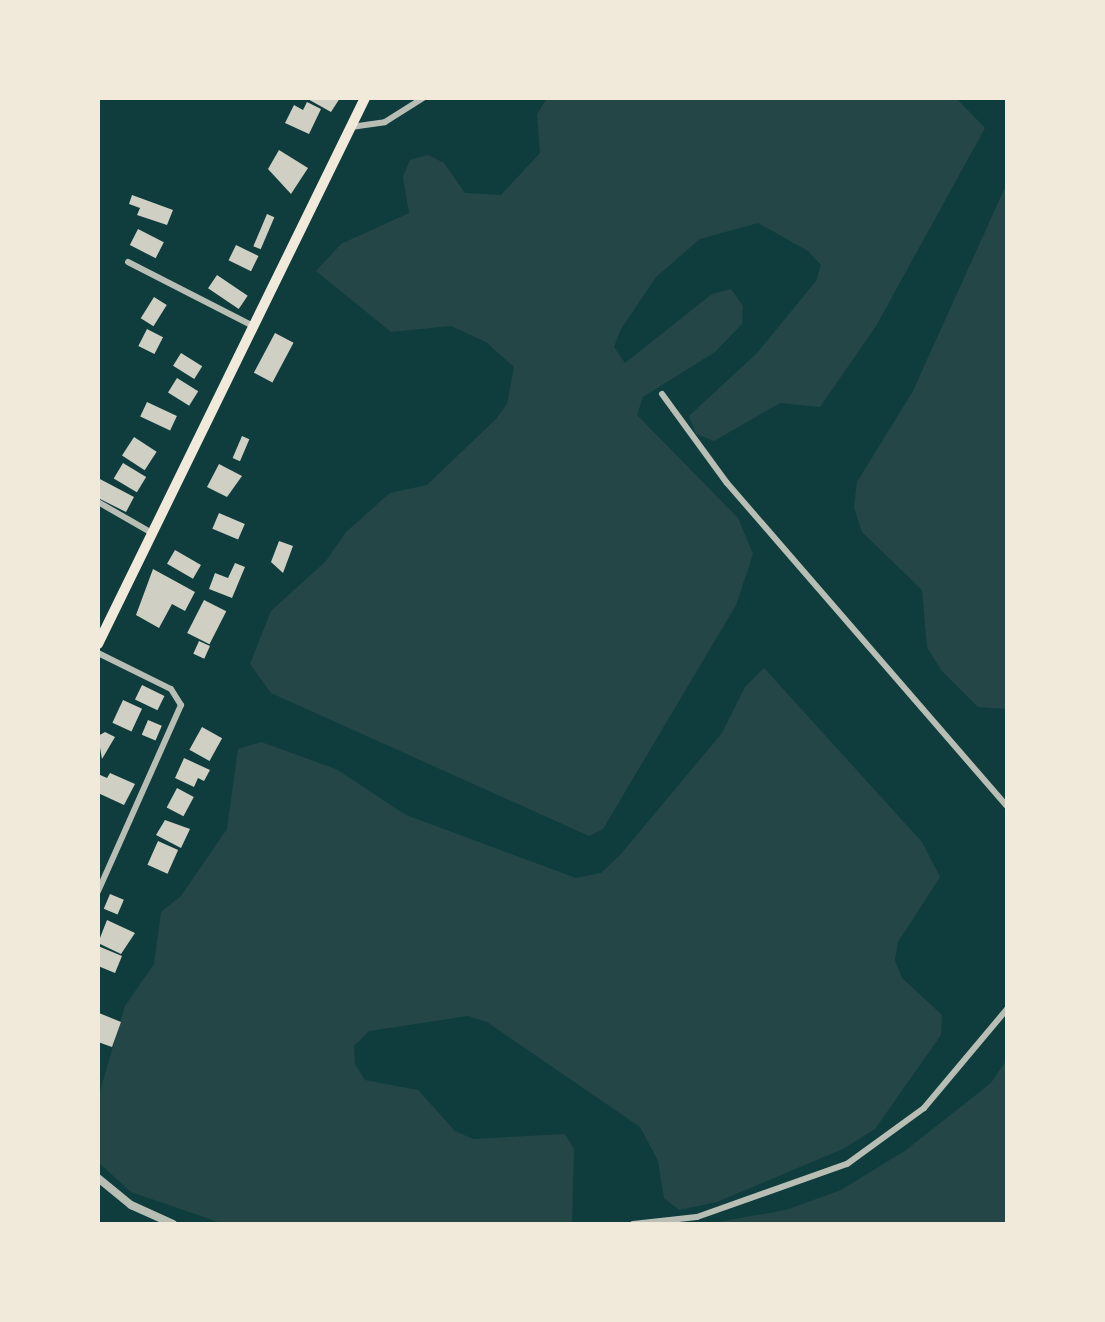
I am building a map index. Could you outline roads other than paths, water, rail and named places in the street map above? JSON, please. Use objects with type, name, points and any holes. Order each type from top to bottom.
[{"type":"main road","points":[[98,644],[365,98]]},
{"type":"street","points":[[351,127],[385,122],[423,98]]},
{"type":"street","points":[[128,262],[253,326]]},
{"type":"street","points":[[662,394],[736,493],[1007,806]]},
{"type":"street","points":[[98,502],[152,533]]},
{"type":"street","points":[[98,653],[171,689],[181,705],[98,891]]},
{"type":"street","points":[[633,1224],[697,1217],[847,1164],[924,1108],[1007,1009]]},
{"type":"street","points":[[98,1178],[131,1205],[173,1224]]}]
